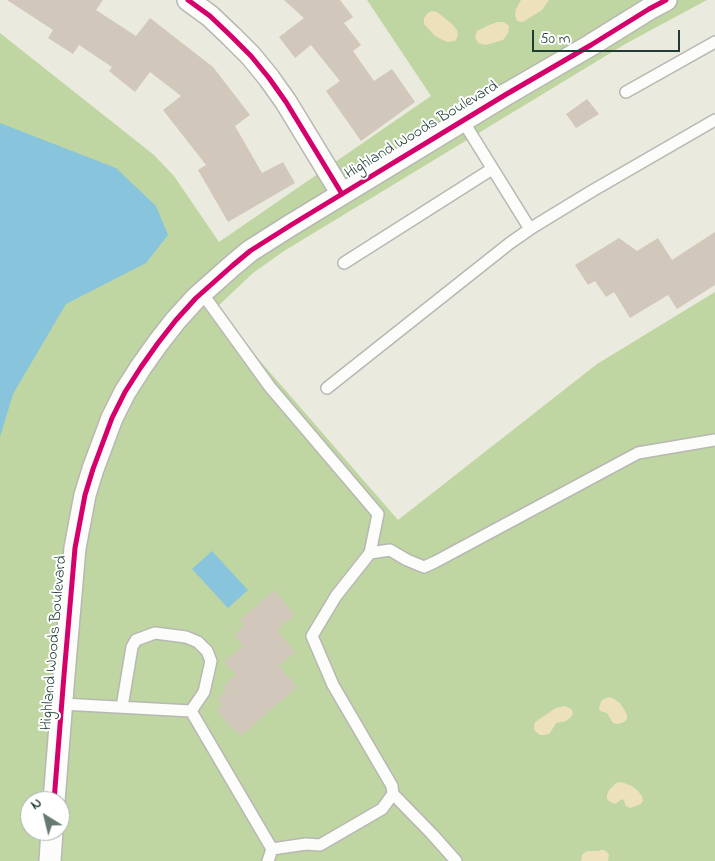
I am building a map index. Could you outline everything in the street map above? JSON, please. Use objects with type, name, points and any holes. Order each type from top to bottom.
[{"type":"street","points":[[188,0],[210,16],[231,36],[269,78],[286,102],[342,194]]},
{"type":"street","name":"Highland Woods Boulevard","points":[[55,791],[75,548],[85,495],[112,418],[125,392],[158,343],[176,320],[202,293],[250,251],[462,121],[666,0]]},
{"type":"street","points":[[50,861],[51,841]]},
{"type":"lane","points":[[626,92],[715,42]]},
{"type":"lane","points":[[327,388],[530,229],[715,120]]},
{"type":"lane","points":[[462,121],[530,229]]},
{"type":"lane","points":[[344,263],[492,169]]},
{"type":"lane","points":[[202,293],[270,387],[378,514],[370,553],[336,596],[312,636],[333,685],[392,786],[393,794],[456,861]]},
{"type":"lane","points":[[370,553],[390,550],[424,567],[638,453],[715,440]]},
{"type":"lane","points":[[122,707],[132,647],[136,640],[155,633],[186,637],[198,642],[206,651],[211,661],[204,692],[191,711]]},
{"type":"lane","points":[[62,704],[191,711]]},
{"type":"lane","points":[[191,711],[272,849],[268,861]]},
{"type":"lane","points":[[272,849],[306,844],[320,845],[382,809],[393,794]]},
{"type":"green space","points":[[367,0],[707,0],[627,43],[284,251],[253,273],[215,309],[398,520],[597,364],[715,292],[715,861],[0,861],[0,33],[154,155],[174,176],[219,242],[431,96]]},
{"type":"sand","points":[[521,0],[549,0],[542,10],[523,22],[517,21],[515,15]]},
{"type":"sand","points":[[432,11],[437,12],[457,30],[458,36],[455,41],[447,42],[435,36],[424,24],[424,18]]},
{"type":"sand","points":[[498,22],[504,22],[509,26],[508,33],[503,40],[486,45],[478,43],[475,37],[477,31]]},
{"type":"sand","points":[[609,697],[620,703],[625,711],[627,719],[624,722],[613,723],[607,713],[600,711],[601,701]]},
{"type":"sand","points":[[565,706],[573,712],[572,716],[566,721],[556,723],[550,733],[546,735],[540,735],[535,731],[535,722],[556,708]]},
{"type":"sand","points":[[621,782],[632,786],[638,791],[642,796],[643,801],[641,804],[630,808],[626,806],[622,799],[615,804],[607,799],[609,790],[616,783]]},
{"type":"sand","points":[[604,850],[609,855],[608,861],[581,861],[582,855],[585,852]]},
{"type":"water","points":[[0,123],[116,168],[156,206],[168,235],[146,263],[66,304],[13,394],[0,437]]},
{"type":"water","points":[[212,551],[248,590],[228,608],[192,569]]},
{"type":"building","points":[[7,0],[103,0],[96,10],[136,36],[150,18],[213,67],[250,115],[235,126],[262,173],[283,162],[295,183],[228,222],[198,170],[206,165],[163,110],[181,96],[150,72],[135,92],[109,71],[112,67],[79,45],[73,54],[48,38],[53,30]]},
{"type":"building","points":[[284,0],[340,0],[353,17],[344,23],[361,45],[353,51],[374,81],[392,69],[415,102],[361,141],[326,91],[340,81],[311,45],[295,58],[279,37],[304,18]]},
{"type":"building","points":[[587,99],[599,114],[576,128],[566,114]]},
{"type":"building","points":[[715,232],[715,285],[677,309],[668,295],[630,318],[614,292],[606,297],[595,281],[588,285],[575,265],[619,238],[637,251],[658,238],[672,260]]},
{"type":"building","points":[[274,590],[295,615],[277,630],[295,652],[279,666],[297,687],[241,736],[235,729],[233,730],[216,710],[222,705],[217,699],[226,691],[222,687],[236,675],[224,662],[243,646],[234,635],[244,625],[240,620]]},
{"type":"cycle path","points":[[188,0],[210,16],[231,36],[269,78],[286,102],[342,194]]},
{"type":"cycle path","points":[[55,791],[75,548],[85,495],[112,418],[125,392],[158,343],[196,298],[250,251],[505,95],[666,0]]}]
